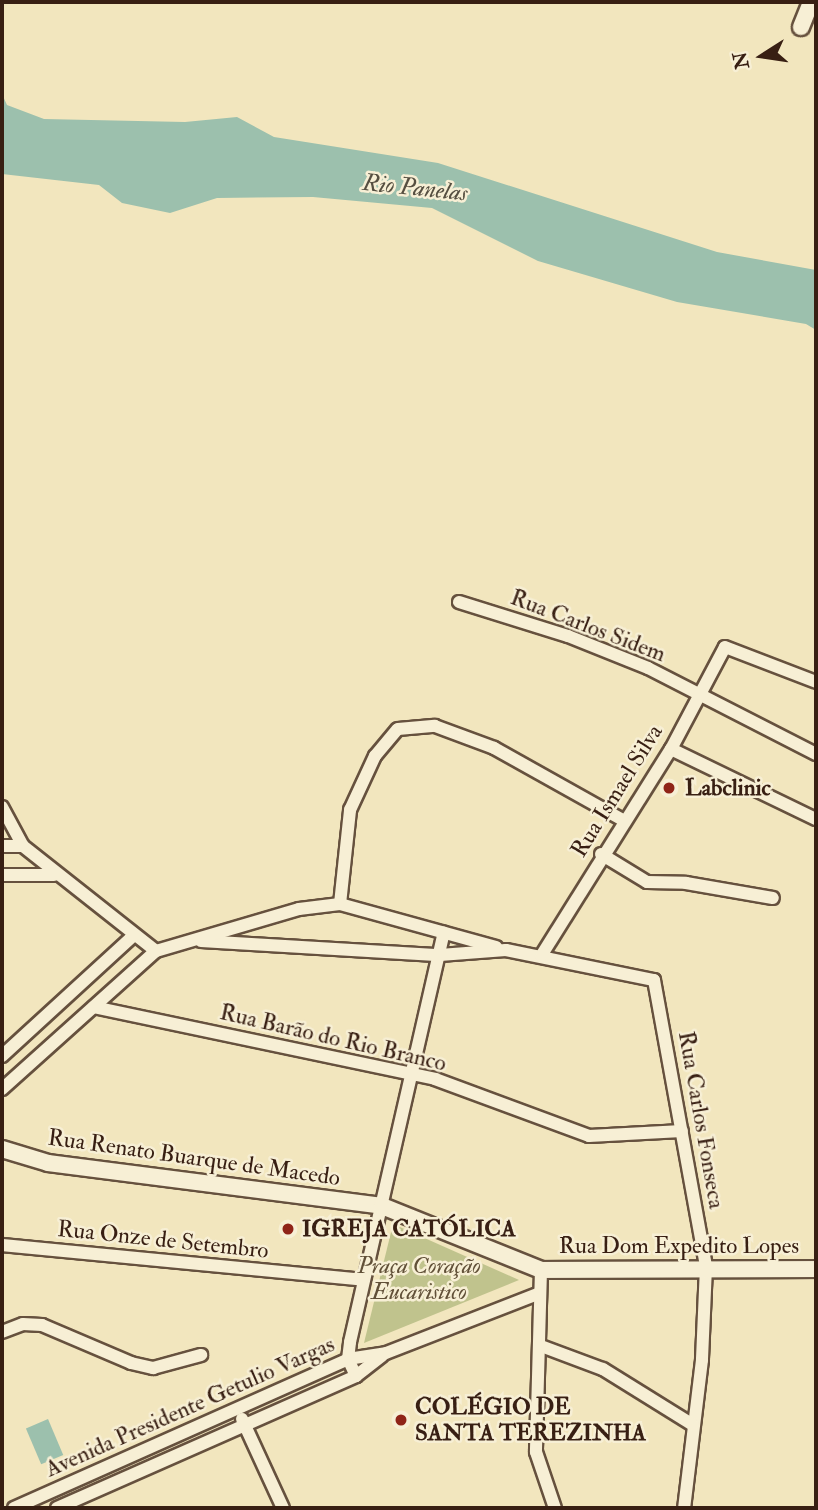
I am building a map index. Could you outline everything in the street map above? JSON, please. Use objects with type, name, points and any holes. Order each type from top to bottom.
[{"type":"street","points":[[801,27],[811,2]]},
{"type":"street","name":"Rua Carlos Sidem","points":[[459,602],[568,636],[700,694],[816,754]]},
{"type":"street","name":"Rua Ismael Silva","points":[[541,956],[601,854],[671,749],[725,647],[816,682]]},
{"type":"street","points":[[340,904],[350,810],[376,756],[398,729],[435,726],[494,748],[623,820]]},
{"type":"street","points":[[671,749],[816,820]]},
{"type":"street","points":[[2,807],[23,846],[54,874],[156,951]]},
{"type":"street","points":[[2,846],[23,846]]},
{"type":"street","points":[[601,854],[647,882],[686,883],[773,898]]},
{"type":"street","points":[[2,875],[54,874]]},
{"type":"street","points":[[2,1089],[156,951],[201,941],[299,909],[340,904],[506,950],[541,956]]},
{"type":"street","points":[[356,1376],[348,1359],[363,1280],[444,933]]},
{"type":"street","points":[[2,1056],[134,935]]},
{"type":"street","points":[[201,941],[440,955],[506,950]]},
{"type":"street","name":"Rua Carlos Fonseca","points":[[541,956],[654,980],[706,1267],[702,1360],[684,1508]]},
{"type":"street","name":"Rua Barão do Rio Branco","points":[[94,1007],[412,1074],[589,1136],[682,1131]]},
{"type":"street","name":"Rua Renato Buarque de Macedo","points":[[2,1149],[48,1163],[382,1206],[541,1270]]},
{"type":"street","name":"Rua Onze de Setembro","points":[[2,1245],[363,1280]]},
{"type":"street","name":"Rua Dom Expedito Lopes","points":[[541,1270],[706,1267],[816,1269]]},
{"type":"street","points":[[541,1270],[536,1452],[555,1508]]},
{"type":"street","name":"Avenida Presidente Getulio Vargas","points":[[14,1508],[348,1359],[386,1353],[540,1293]]},
{"type":"street","points":[[2,1332],[23,1324],[42,1325],[131,1363],[153,1368],[201,1354]]},
{"type":"street","points":[[541,1346],[603,1369],[693,1425]]},
{"type":"street","name":"Avenida Presidente Getulio Vargas","points":[[57,1508],[356,1376],[386,1353]]},
{"type":"street","points":[[238,1409],[283,1508]]},
{"type":"green space","name":"Praça Coração Eucaristico","points":[[393,1224],[519,1280],[364,1343]]},
{"type":"water","name":"Rio Panelas","points":[[2,94],[7,105],[44,119],[185,122],[237,117],[274,137],[438,163],[717,252],[816,270],[816,330],[806,324],[677,302],[538,261],[432,208],[313,197],[217,198],[170,213],[122,203],[99,185],[2,174]]},
{"type":"water","points":[[48,1419],[63,1455],[41,1464],[26,1428]]},
{"type":"place","name":"Labclinic","points":[[669,788]]},
{"type":"place","name":"IGREJA CATÓLICA","points":[[288,1229]]},
{"type":"place","name":"COLÉGIO DE SANTA TEREZINHA","points":[[401,1420]]}]
